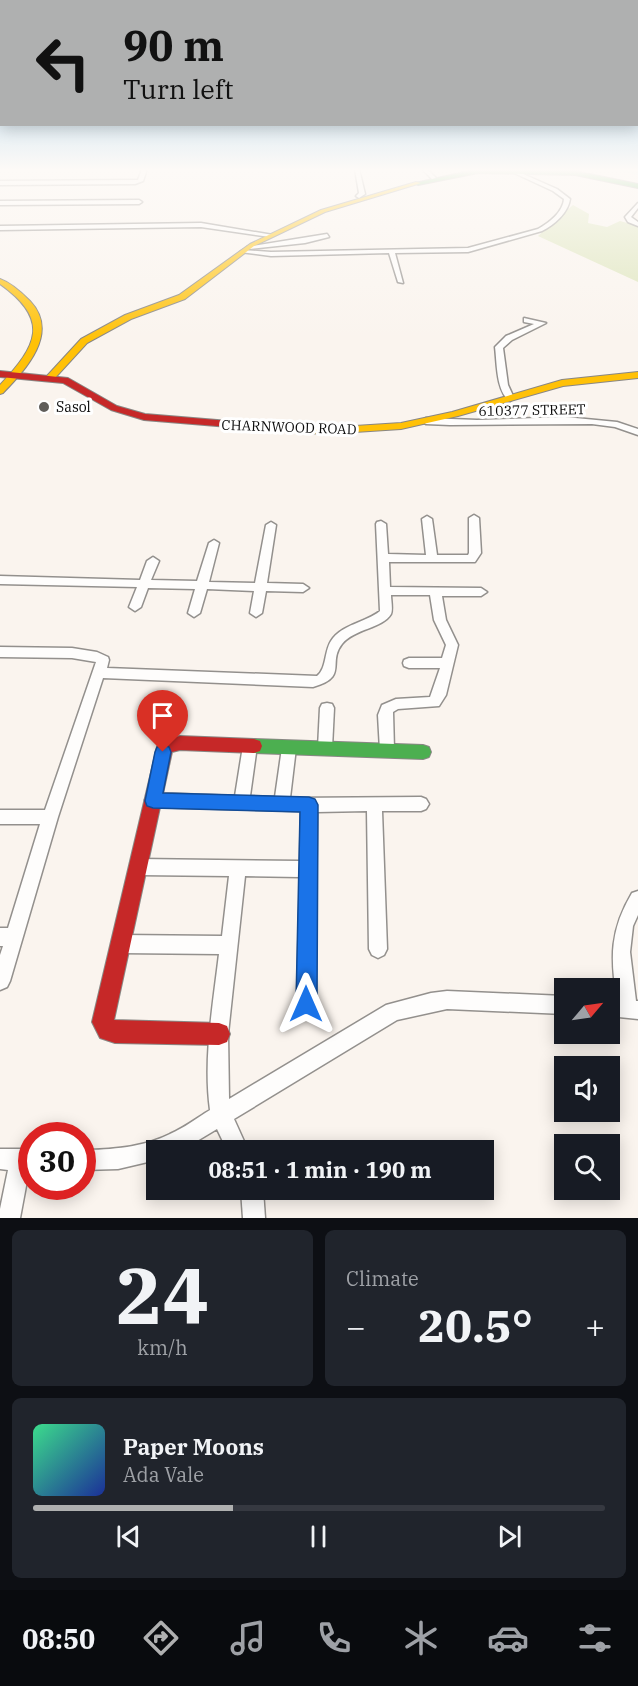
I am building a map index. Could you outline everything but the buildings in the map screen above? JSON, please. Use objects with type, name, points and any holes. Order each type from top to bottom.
[{"type":"street","points":[[0,228],[145,226]]},
{"type":"street","points":[[207,226],[270,235]]},
{"type":"street","points":[[51,377],[84,341],[128,317],[182,297],[246,250],[290,226]]},
{"type":"street","points":[[246,250],[282,254],[468,250],[525,236],[547,226]]},
{"type":"street","points":[[246,250],[327,236]]},
{"type":"street","points":[[392,252],[401,282]]},
{"type":"street","points":[[0,281],[23,295],[39,316],[40,326],[36,344],[15,375],[0,391]]},
{"type":"street","points":[[510,398],[504,385],[499,347],[509,338],[542,323],[527,320]]},
{"type":"street","name":"CHARNWOOD ROAD","points":[[0,374],[51,377],[77,385],[114,408],[144,417],[324,431],[386,428],[426,421],[562,383],[638,375]]},
{"type":"street","name":"610377 STREET","points":[[426,421],[474,424],[599,422],[626,427],[638,432]]},
{"type":"street","points":[[385,558],[468,560],[475,553],[474,518]]},
{"type":"street","points":[[427,519],[432,560]]},
{"type":"street","points":[[99,673],[318,682],[329,674],[331,650],[340,637],[352,628],[378,618],[386,612],[385,558],[381,524]]},
{"type":"street","points":[[256,613],[271,525]]},
{"type":"street","points":[[194,613],[214,543]]},
{"type":"street","points":[[135,607],[153,561]]},
{"type":"street","points":[[0,580],[303,588]]},
{"type":"street","points":[[386,591],[481,592]]},
{"type":"street","points":[[387,750],[385,715],[387,709],[396,704],[434,702],[439,696],[452,645],[440,620],[435,591]]},
{"type":"street","points":[[0,652],[98,654],[103,660],[7,937],[1,981]]},
{"type":"street","points":[[409,663],[448,663]]},
{"type":"street","points":[[325,748],[327,708]]},
{"type":"street","points":[[219,1034],[108,1030],[103,1022],[163,752],[170,745],[180,743],[423,752]]},
{"type":"street","points":[[242,803],[250,746]]},
{"type":"street","points":[[282,804],[289,748]]},
{"type":"street","points":[[153,801],[309,805],[421,804]]},
{"type":"street","points":[[374,804],[378,949]]},
{"type":"street","points":[[306,1004],[309,805]]},
{"type":"street","points":[[0,817],[50,817]]},
{"type":"street","points":[[139,867],[307,869]]},
{"type":"street","points":[[233,1140],[221,1116],[218,1094],[219,1034],[238,869]]},
{"type":"street","points":[[633,1009],[620,946],[626,923],[638,899]]},
{"type":"street","points":[[122,944],[229,945]]},
{"type":"street","points":[[96,1161],[142,1155],[174,1143],[362,1029],[402,1009],[447,1000],[554,1005]]},
{"type":"street","points":[[9,1218],[17,1160]]},
{"type":"street","points":[[253,1200],[254,1218]]},
{"type":"green space","points":[[549,226],[638,226],[638,282],[538,236]]},
{"type":"traffic: fast","points":[[254,746],[423,752]]},
{"type":"traffic: slow","points":[[51,377],[84,341],[128,317],[182,297],[252,245],[292,226]]},
{"type":"traffic: slow","points":[[0,281],[19,294],[31,307],[37,320],[38,333],[34,347],[26,361],[0,391]]},
{"type":"traffic: slow","points":[[241,425],[324,431],[401,426],[454,414],[562,383],[638,375]]},
{"type":"traffic: jam","points":[[0,374],[65,380],[114,408],[144,417],[241,425]]},
{"type":"traffic: jam","points":[[219,1034],[115,1032],[108,1030],[103,1022],[165,747],[180,743],[254,746]]},
{"type":"place","name":"Sasol","points":[[44,407]]},
{"type":"route","points":[[163,752],[153,801],[309,805],[306,1004]]}]
